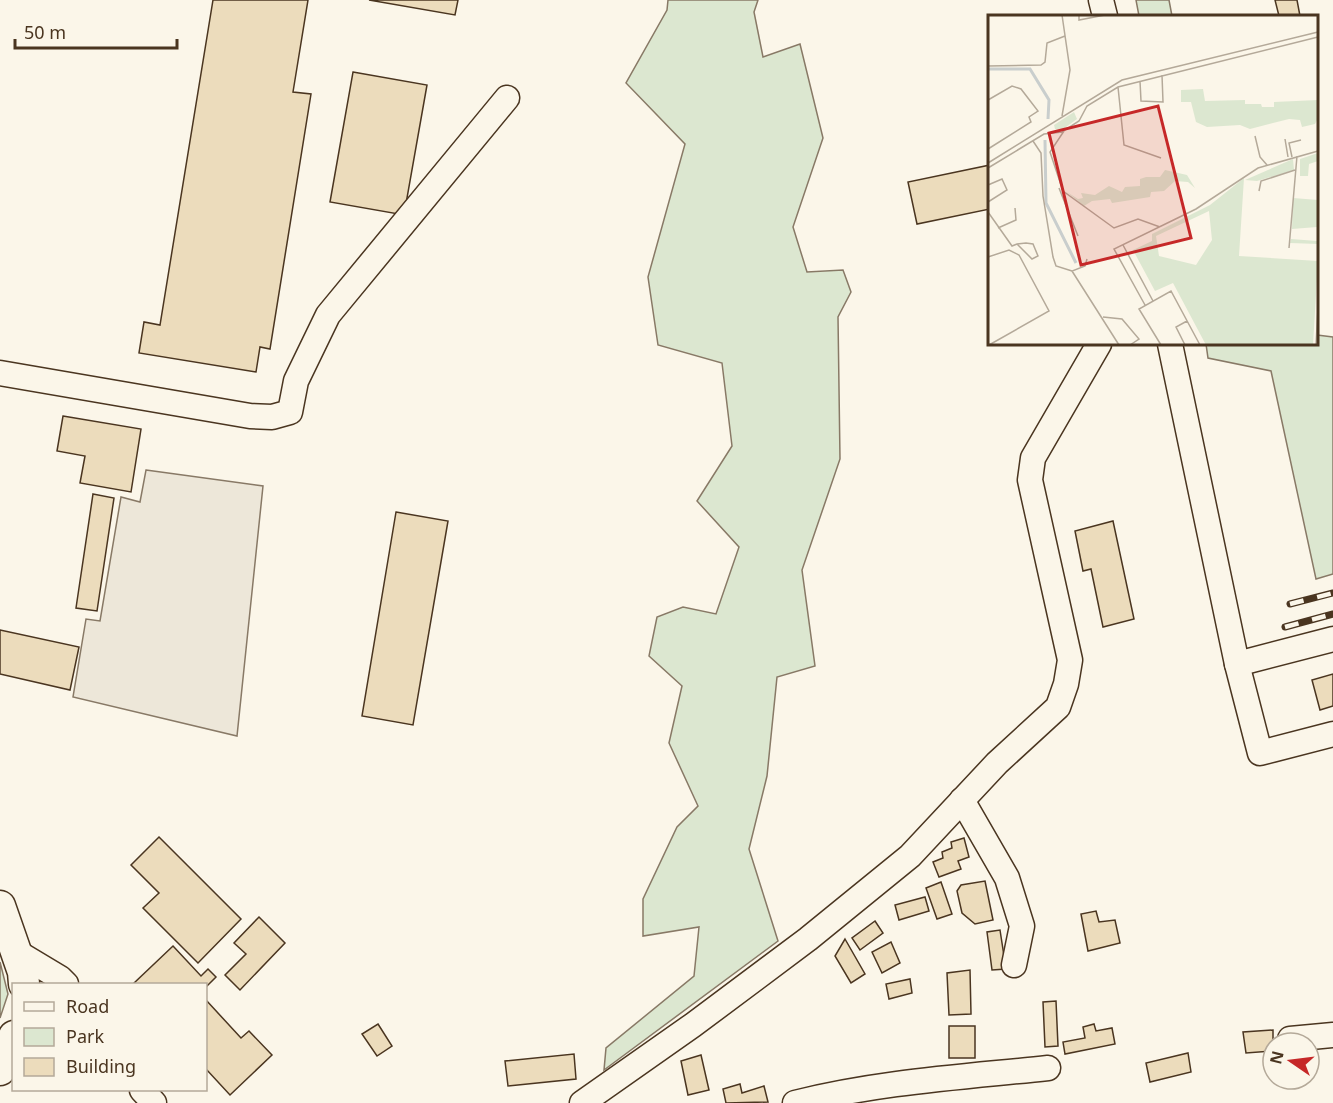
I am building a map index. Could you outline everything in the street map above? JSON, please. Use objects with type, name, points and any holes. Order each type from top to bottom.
[{"type":"main road","points":[[0,906],[24,983]]},
{"type":"street","points":[[1101,0],[1105,15]]},
{"type":"street","points":[[0,373],[250,416],[272,417],[290,412],[296,381],[328,315],[507,98]]},
{"type":"street","points":[[582,1103],[808,939],[910,856],[962,800],[1058,707],[1066,684],[1070,660],[1030,480],[1033,458],[1098,345]]},
{"type":"street","points":[[1170,345],[1237,664],[1260,753],[1333,734]]},
{"type":"street","points":[[1237,664],[1333,639]]},
{"type":"street","points":[[962,800],[1007,878],[1022,926],[1014,965]]},
{"type":"street","points":[[15,951],[65,983]]},
{"type":"street","points":[[795,1103],[838,1092],[886,1085],[1048,1068]]},
{"type":"street","points":[[144,1091],[154,1103]]},
{"type":"green space","points":[[668,0],[758,0],[754,12],[763,57],[800,44],[823,138],[793,227],[807,272],[843,270],[851,292],[838,317],[840,459],[802,570],[815,666],[777,677],[767,776],[749,849],[778,941],[604,1070],[606,1048],[694,976],[699,927],[643,936],[643,899],[677,827],[698,806],[669,743],[682,686],[649,656],[657,617],[683,607],[716,614],[739,547],[697,501],[732,446],[722,363],[658,345],[648,277],[685,144],[626,83],[667,10]]},
{"type":"green space","points":[[1136,0],[1169,0],[1172,15],[1139,15]]},
{"type":"green space","points":[[1318,335],[1333,337],[1333,574],[1316,579],[1271,371],[1208,358],[1206,345],[1318,345]]},
{"type":"green space","points":[[0,962],[8,994],[0,1018]]},
{"type":"shaded area","points":[[146,470],[263,486],[237,736],[73,697],[86,619],[100,621],[121,497],[140,502]]},
{"type":"building","points":[[213,0],[308,0],[293,92],[311,94],[270,349],[260,347],[256,372],[139,353],[144,322],[160,325]]},
{"type":"building","points":[[369,0],[458,0],[455,15]]},
{"type":"building","points":[[1275,0],[1297,0],[1300,15],[1279,15]]},
{"type":"building","points":[[353,72],[427,85],[404,215],[330,202]]},
{"type":"building","points":[[988,165],[988,209],[917,224],[908,182]]},
{"type":"building","points":[[63,416],[141,429],[131,492],[80,483],[85,456],[57,451]]},
{"type":"building","points":[[93,494],[114,498],[97,611],[76,608]]},
{"type":"building","points":[[396,512],[448,521],[413,725],[362,716]]},
{"type":"building","points":[[1113,521],[1134,619],[1103,627],[1091,569],[1083,571],[1075,531]]},
{"type":"building","points":[[0,630],[79,647],[70,690],[0,674]]},
{"type":"building","points":[[1333,674],[1333,706],[1320,710],[1312,680]]},
{"type":"building","points":[[159,837],[241,919],[198,963],[143,908],[159,893],[131,865]]},
{"type":"building","points":[[964,838],[969,857],[958,861],[961,869],[939,877],[933,862],[943,858],[942,852],[952,848],[951,842]]},
{"type":"building","points":[[985,881],[993,920],[975,924],[962,913],[957,891],[961,885]]},
{"type":"building","points":[[941,882],[952,914],[937,919],[926,888]]},
{"type":"building","points":[[925,897],[929,911],[899,920],[895,905]]},
{"type":"building","points":[[1096,911],[1099,922],[1115,920],[1120,943],[1088,951],[1081,914]]},
{"type":"building","points":[[259,917],[285,943],[240,990],[225,975],[246,954],[234,943]]},
{"type":"building","points":[[875,921],[883,933],[860,950],[852,938]]},
{"type":"building","points":[[1000,930],[1006,969],[992,970],[987,932]]},
{"type":"building","points":[[845,939],[865,974],[851,983],[835,956]]},
{"type":"building","points":[[891,942],[900,963],[882,973],[872,952]]},
{"type":"building","points":[[173,946],[201,976],[208,969],[216,977],[207,986],[207,983],[134,983]]},
{"type":"building","points":[[970,970],[971,1014],[949,1015],[947,973]]},
{"type":"building","points":[[910,979],[912,993],[889,999],[886,984]]},
{"type":"building","points":[[207,1001],[241,1038],[249,1031],[272,1055],[230,1095],[207,1070]]},
{"type":"building","points":[[1056,1001],[1058,1046],[1045,1047],[1043,1002]]},
{"type":"building","points":[[378,1024],[392,1046],[377,1056],[362,1034]]},
{"type":"building","points":[[1094,1024],[1096,1031],[1112,1028],[1115,1044],[1065,1054],[1063,1042],[1085,1038],[1083,1027]]},
{"type":"building","points":[[949,1026],[975,1026],[975,1058],[949,1058]]},
{"type":"building","points":[[1273,1030],[1261,1031],[1261,1052],[1246,1053],[1243,1032]]},
{"type":"building","points":[[1188,1053],[1191,1072],[1150,1082],[1146,1063]]},
{"type":"building","points":[[574,1054],[576,1079],[508,1086],[505,1061]]},
{"type":"building","points":[[701,1055],[709,1090],[688,1095],[681,1061]]},
{"type":"building","points":[[740,1084],[742,1093],[764,1086],[768,1102],[726,1103],[723,1089]]},
{"type":"railway","points":[[1290,604],[1333,593]]},
{"type":"railway","points":[[1285,627],[1333,614]]}]
